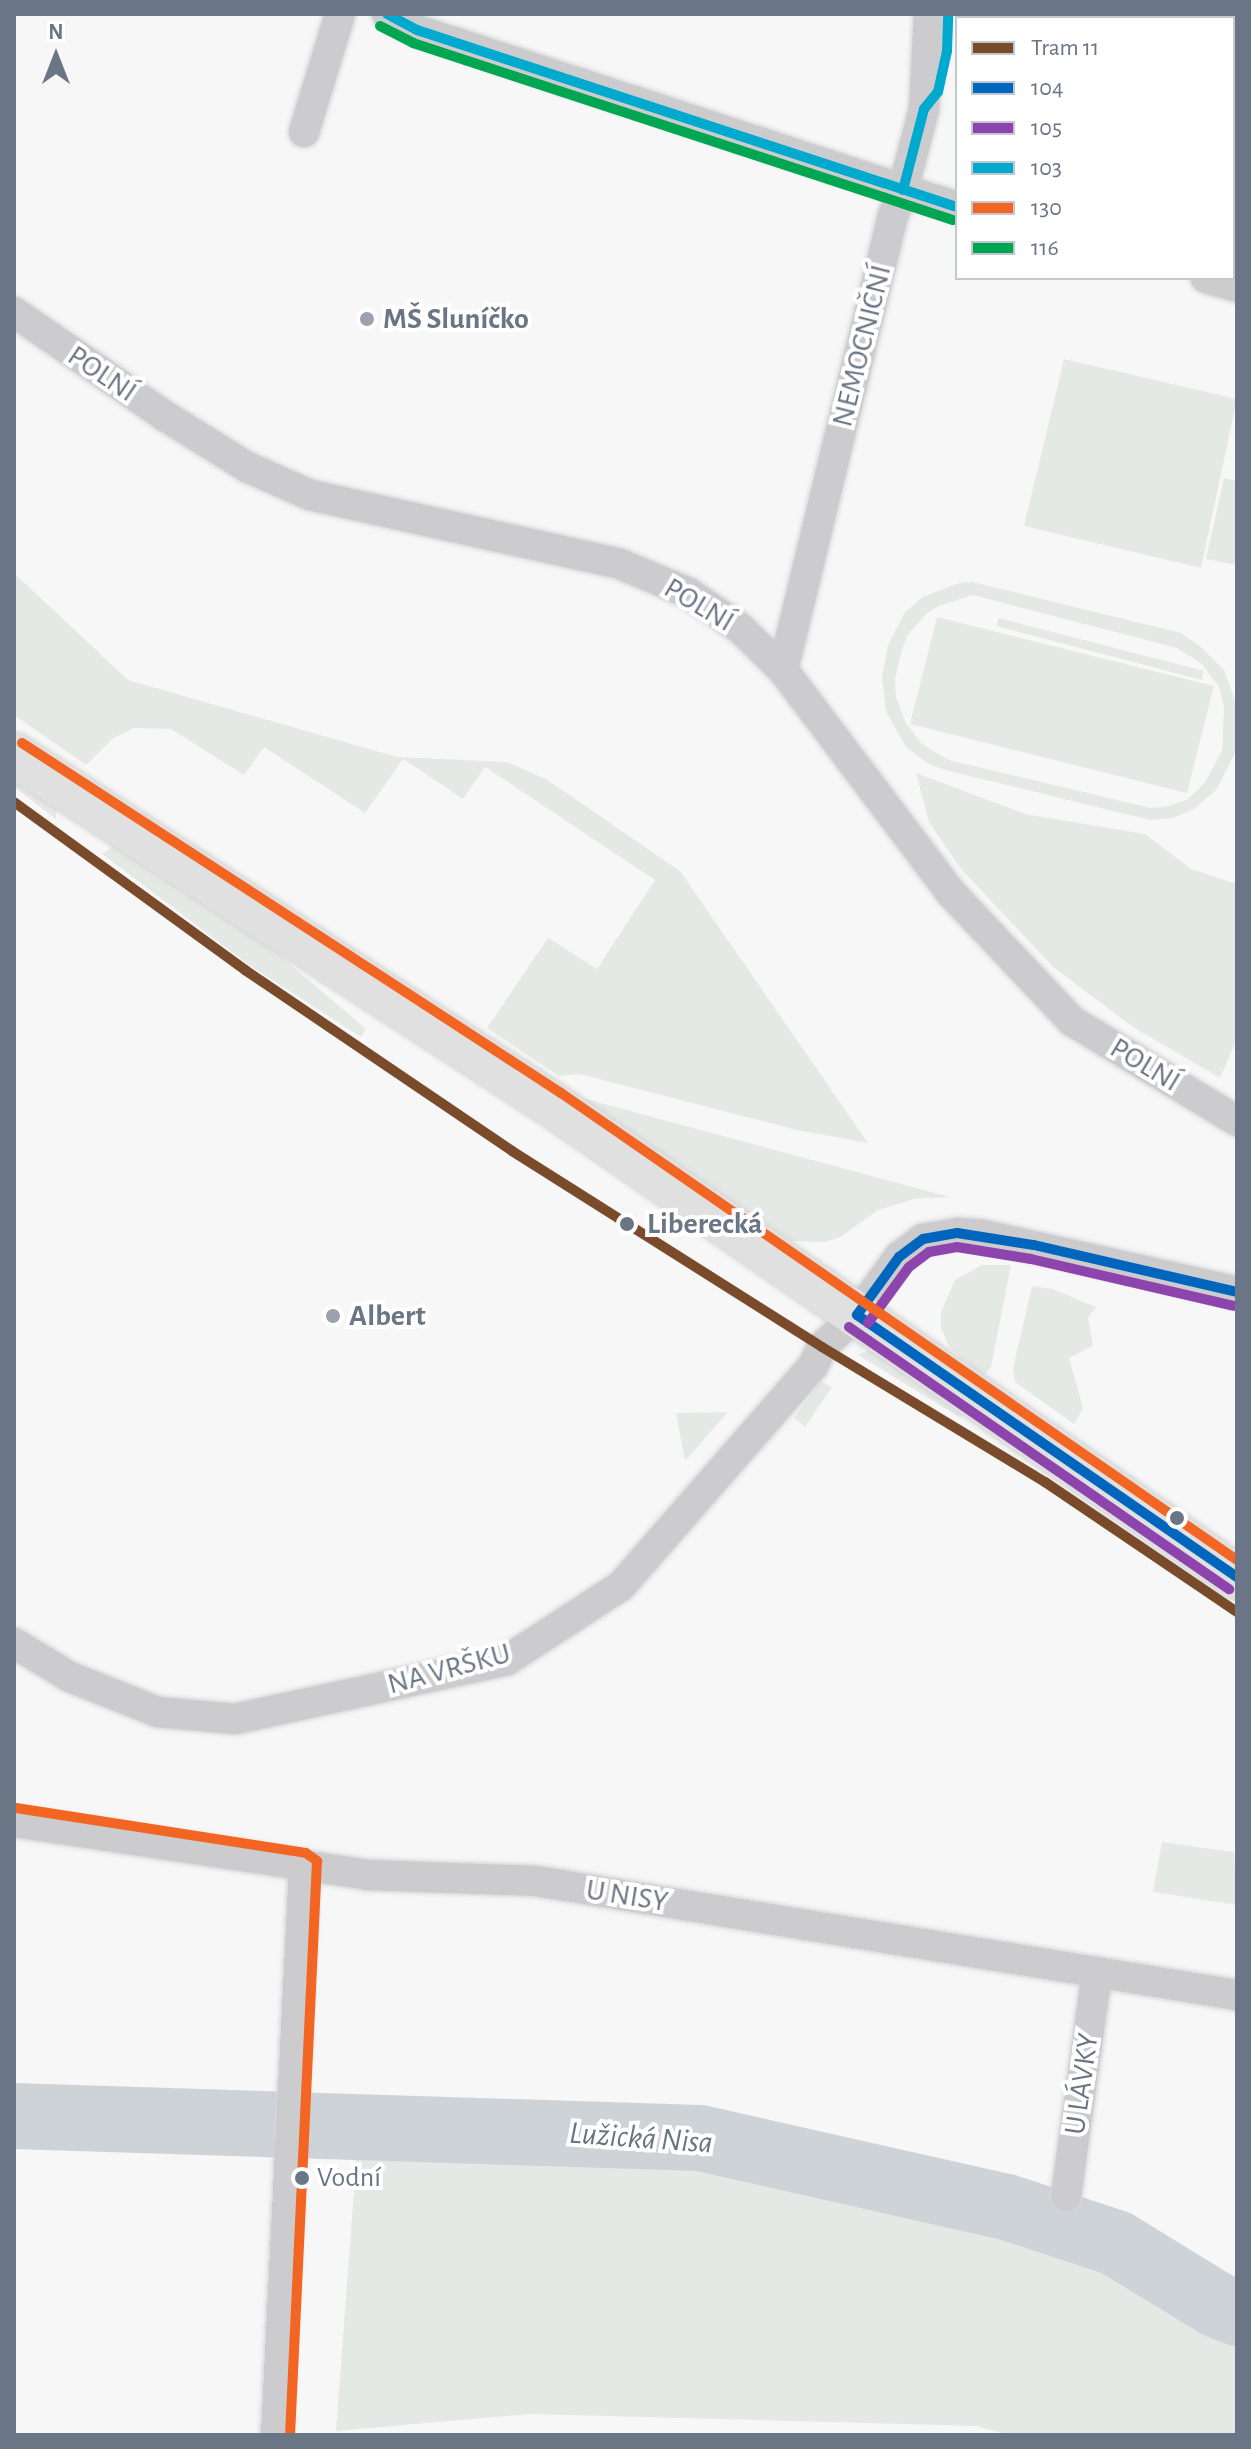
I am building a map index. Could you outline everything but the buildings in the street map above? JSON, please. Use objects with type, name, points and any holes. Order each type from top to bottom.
[{"type":"main road","points":[[14,755],[553,1105],[1237,1577]]},
{"type":"street","points":[[304,132],[340,14]]},
{"type":"street","points":[[387,14],[417,30],[955,206]]},
{"type":"street","name":"NEMOCNIČNÍ","points":[[783,670],[893,216],[924,109],[929,16]]},
{"type":"street","points":[[1213,280],[1237,287]]},
{"type":"street","name":"POLNÍ","points":[[14,312],[79,359],[247,467],[310,495],[620,564],[689,593],[740,628],[783,670],[951,893],[1072,1021],[1237,1121]]},
{"type":"street","points":[[857,1315],[899,1257],[923,1239],[957,1233],[1034,1245],[1237,1292]]},
{"type":"street","name":"NA VRŠKU","points":[[14,1643],[70,1677],[158,1712],[235,1719],[507,1660],[621,1586],[813,1366],[822,1347],[857,1315]]},
{"type":"street","name":"U NISY","points":[[14,1822],[367,1875],[536,1881],[1237,1995]]},
{"type":"street","points":[[276,2435],[304,1867]]},
{"type":"street","name":"U LÁVKY","points":[[1066,2196],[1097,1972]]},
{"type":"shaded area","points":[[1064,359],[1237,399],[1201,568],[1024,526]]},
{"type":"shaded area","points":[[1224,478],[1237,481],[1237,565],[1206,559]]},
{"type":"shaded area","points":[[14,573],[128,680],[397,757],[507,762],[546,779],[680,871],[868,1143],[797,1130],[579,1074],[559,1076],[487,1028],[548,938],[597,969],[655,880],[485,767],[463,799],[403,759],[365,813],[264,747],[244,775],[171,729],[134,728],[112,739],[86,765],[14,715]]},
{"type":"shaded area","points":[[973,582],[1181,633],[1200,646],[1224,670],[1237,706],[1235,753],[1217,789],[1194,809],[1173,818],[1150,820],[945,770],[927,763],[906,747],[886,712],[882,676],[888,645],[905,612],[923,597],[959,583]],"holes":[[[973,595],[1177,648],[1202,664],[1219,687],[1224,707],[1222,751],[1205,782],[1188,799],[1169,806],[1151,808],[948,760],[922,744],[906,723],[896,697],[895,679],[908,635],[926,614],[939,606]]]},
{"type":"shaded area","points":[[937,617],[1214,686],[1187,793],[910,724]]},
{"type":"shaded area","points":[[999,618],[1204,671],[1202,680],[996,626]]},
{"type":"shaded area","points":[[916,773],[1025,814],[1145,834],[1191,869],[1237,884],[1237,1039],[1220,1078],[1133,1027],[1053,967],[961,869],[929,822]]},
{"type":"shaded area","points":[[14,777],[56,806],[56,819],[14,787]]},
{"type":"shaded area","points":[[114,846],[255,934],[366,1029],[361,1037],[249,965],[102,854]]},
{"type":"shaded area","points":[[582,1098],[950,1197],[914,1199],[878,1210],[842,1236],[826,1242],[790,1241]]},
{"type":"shaded area","points":[[982,1265],[1011,1265],[991,1367],[983,1376],[949,1347],[941,1328],[941,1312],[955,1280]]},
{"type":"shaded area","points":[[1032,1286],[1052,1289],[1096,1307],[1088,1318],[1093,1346],[1069,1358],[1083,1408],[1074,1424],[1015,1382],[1013,1368]]},
{"type":"shaded area","points":[[870,1349],[967,1409],[961,1418],[858,1355]]},
{"type":"shaded area","points":[[821,1381],[832,1387],[805,1427],[794,1418]]},
{"type":"shaded area","points":[[728,1412],[685,1461],[676,1413]]},
{"type":"shaded area","points":[[1162,1842],[1234,1852],[1237,1905],[1153,1892]]},
{"type":"shaded area","points":[[14,2095],[32,2099],[14,2133]]},
{"type":"shaded area","points":[[357,2150],[752,2165],[1084,2251],[1237,2329],[1237,2435],[1009,2435],[976,2426],[530,2414],[336,2431]]},
{"type":"waterway","name":"Lužická Nisa","points":[[14,2116],[700,2138],[1007,2207],[1116,2243],[1217,2305],[1237,2313]]},
{"type":"tram line","name":"11","points":[[14,802],[245,970],[512,1151],[822,1347],[1045,1482],[1237,1612]]},
{"type":"transit line","name":"103","points":[[387,14],[417,30],[955,206]]},
{"type":"transit line","name":"103","points":[[903,190],[924,109],[938,92],[947,51],[948,14]]},
{"type":"transit line","name":"116","points":[[380,26],[413,43],[953,220]]},
{"type":"transit line","name":"130","points":[[22,743],[561,1093],[1237,1560]]},
{"type":"transit line","name":"104","points":[[857,1315],[899,1257],[923,1239],[957,1233],[1034,1245],[1237,1292]]},
{"type":"transit line","name":"105","points":[[868,1323],[909,1267],[929,1252],[957,1247],[1031,1259],[1234,1306]]},
{"type":"transit line","name":"104","points":[[857,1315],[1237,1577]]},
{"type":"transit line","name":"105","points":[[849,1327],[1229,1589]]},
{"type":"transit line","name":"130","points":[[16,1808],[306,1853],[317,1861],[290,2435]]},
{"type":"place","name":"MŠ Sluníčko","points":[[367,319]]},
{"type":"place","name":"Liberecká","points":[[627,1224]]},
{"type":"place","name":"Albert","points":[[333,1316]]},
{"type":"place","name":"Vodní","points":[[302,2178]]}]
